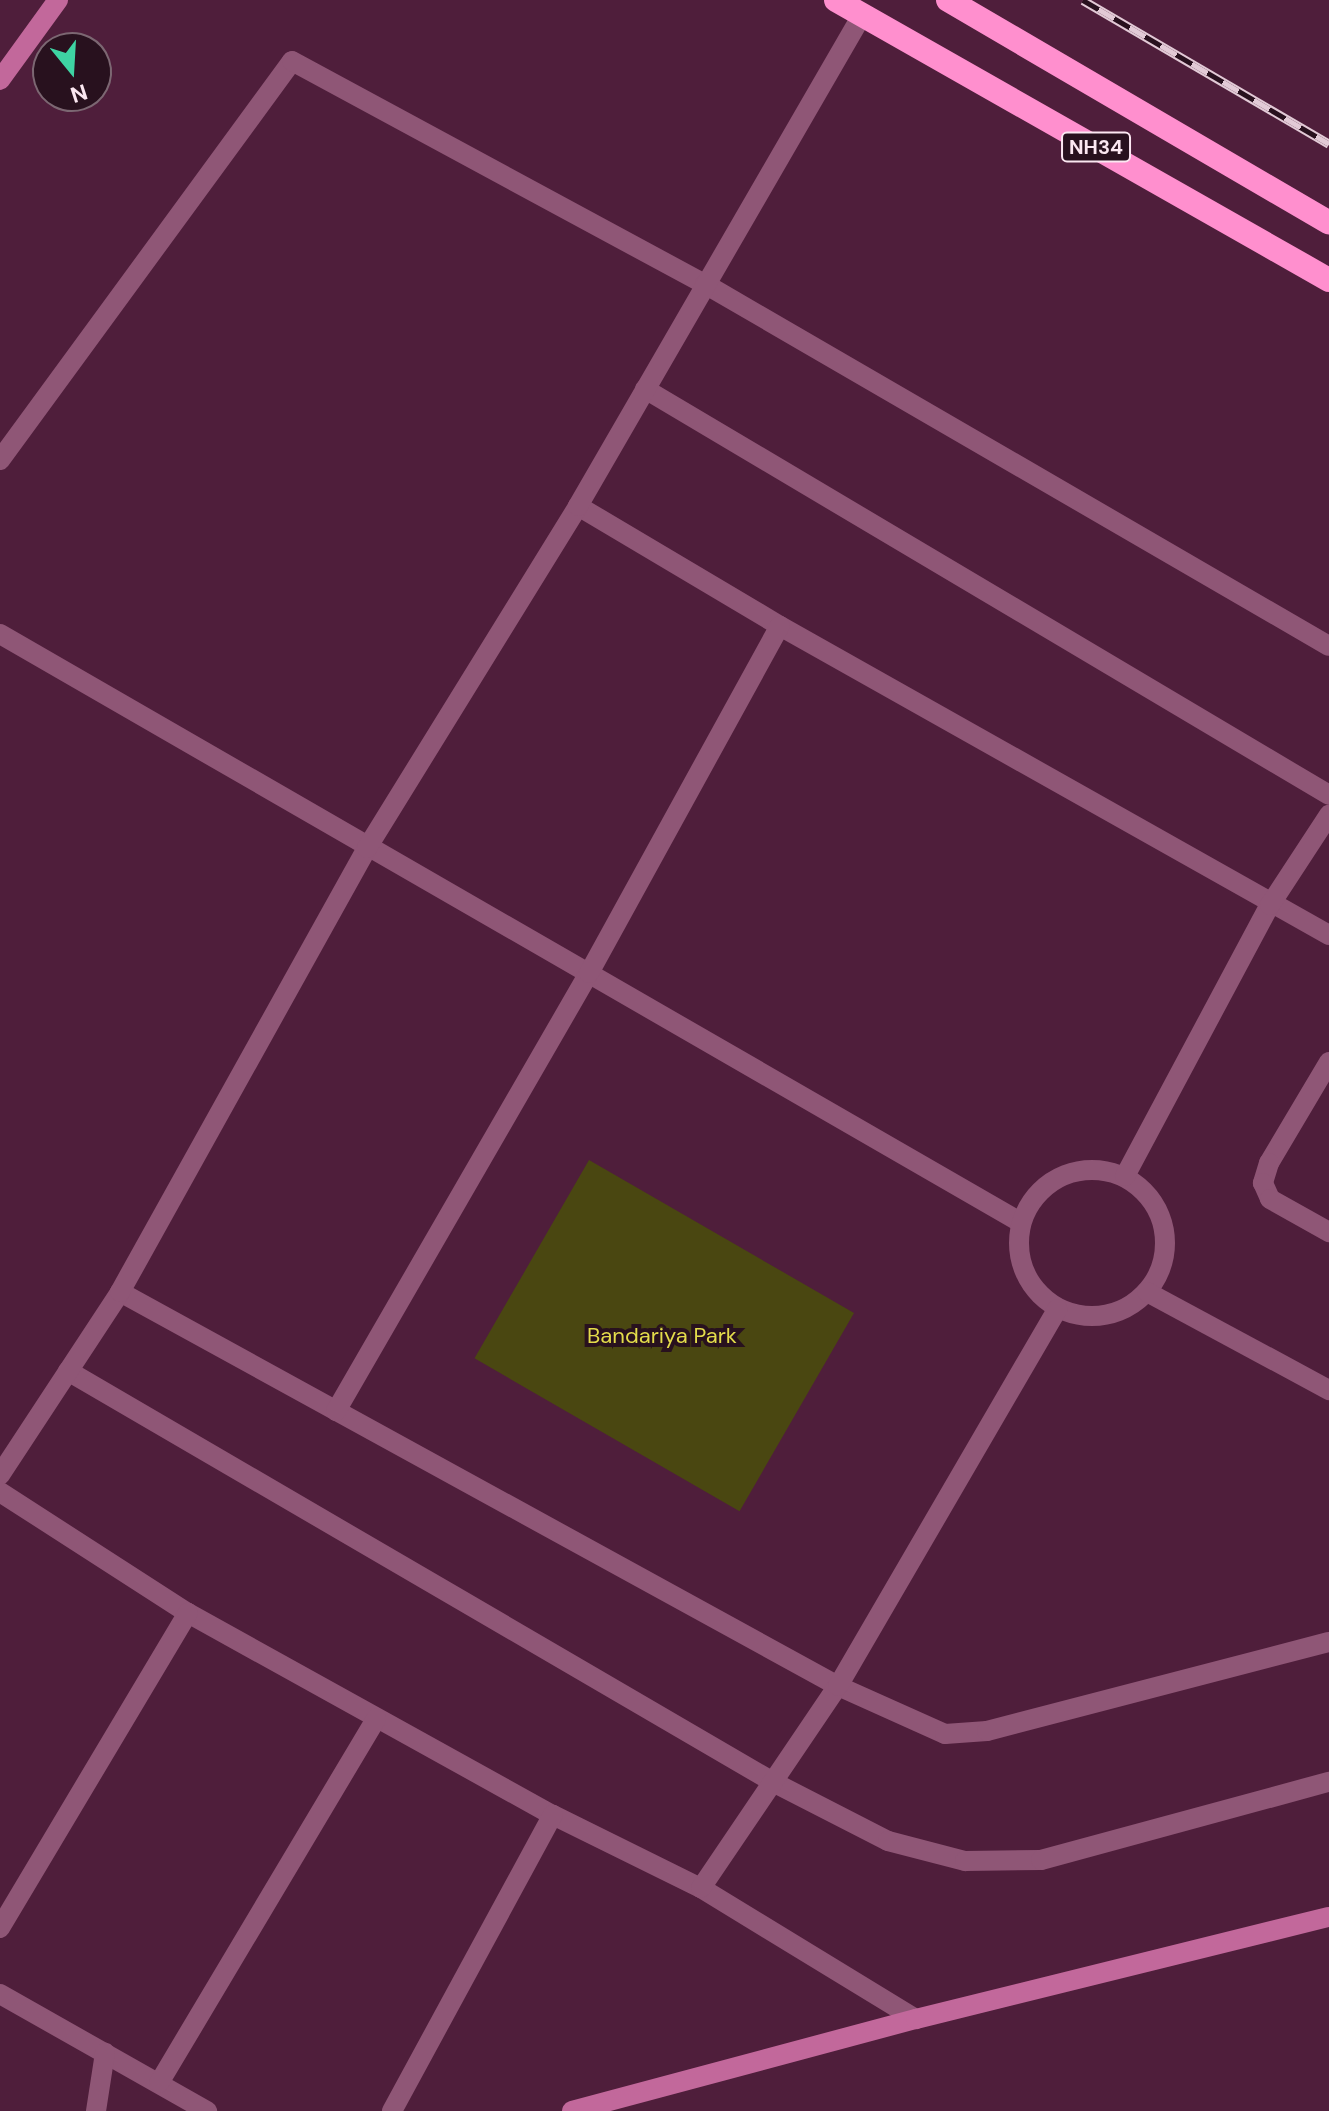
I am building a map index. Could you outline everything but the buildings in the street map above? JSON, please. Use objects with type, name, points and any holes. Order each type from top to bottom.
[{"type":"highway","name":"NH34","points":[[836,0],[1329,280]]},
{"type":"highway","name":"NH34","points":[[948,0],[1329,223]]},
{"type":"street","points":[[0,80],[58,0]]},
{"type":"street","points":[[0,1475],[120,1292],[367,848],[578,506],[862,15]]},
{"type":"street","points":[[0,460],[292,61],[705,284],[1329,646]]},
{"type":"street","points":[[645,389],[1329,795]]},
{"type":"street","points":[[578,506],[780,626],[1270,905],[1329,935]]},
{"type":"street","points":[[336,1411],[589,973],[780,626]]},
{"type":"street","points":[[0,634],[1020,1222]]},
{"type":"street","points":[[1125,1176],[1270,905],[1329,815]]},
{"type":"street","points":[[1329,1062],[1269,1163],[1263,1183],[1270,1199],[1329,1232]]},
{"type":"street","points":[[1082,1169],[1125,1176],[1151,1197],[1165,1229],[1164,1263],[1147,1292],[1121,1311],[1088,1317],[1057,1309],[1023,1272],[1020,1222],[1044,1186],[1082,1169]]},
{"type":"street","points":[[120,1292],[838,1686],[945,1734],[966,1734],[1329,1642]]},
{"type":"street","points":[[1147,1292],[1329,1390]]},
{"type":"street","points":[[701,1888],[838,1686],[1057,1309]]},
{"type":"street","points":[[68,1371],[773,1782],[888,1841],[965,1861],[1041,1860],[1329,1782]]},
{"type":"street","points":[[0,1492],[188,1613],[553,1815],[701,1888],[916,2019]]},
{"type":"street","points":[[0,1928],[188,1613]]},
{"type":"street","points":[[159,2083],[376,1719]]},
{"type":"street","points":[[392,2111],[553,1815]]},
{"type":"street","points":[[572,2111],[916,2019],[1329,1917]]},
{"type":"street","points":[[0,1994],[207,2111]]},
{"type":"street","points":[[96,2111],[105,2053]]},
{"type":"green space","name":"Bandariya Park","points":[[589,1160],[854,1313],[740,1511],[475,1358]]},
{"type":"railway","points":[[1083,0],[1329,144]]}]
